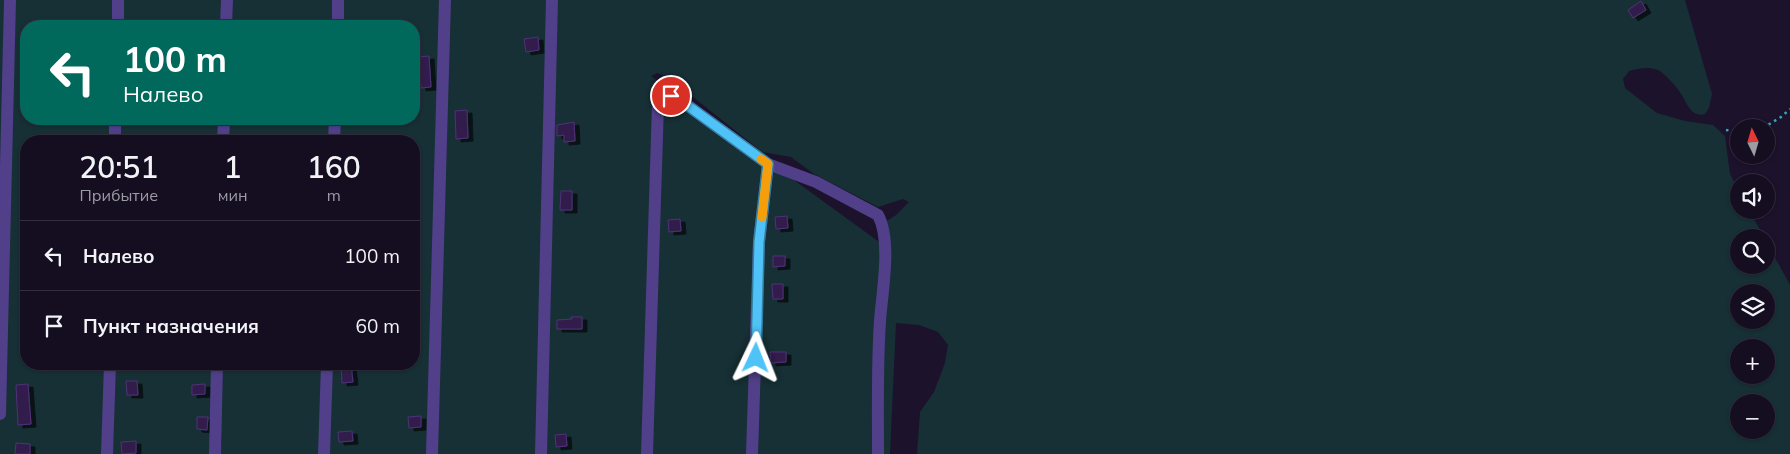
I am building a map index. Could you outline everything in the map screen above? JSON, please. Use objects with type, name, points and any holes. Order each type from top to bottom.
[{"type":"lane","points":[[0,414],[10,0]]},
{"type":"lane","points":[[118,0],[118,20]]},
{"type":"lane","points":[[226,20],[227,0]]},
{"type":"lane","points":[[338,0],[338,20]]},
{"type":"lane","points":[[432,454],[445,0]]},
{"type":"lane","points":[[541,454],[552,0]]},
{"type":"lane","points":[[647,454],[658,104],[664,98],[671,96],[680,100],[768,164],[816,182],[878,215],[882,222],[885,241],[880,321],[878,454]]},
{"type":"lane","points":[[752,454],[759,242],[768,164]]},
{"type":"lane","points":[[107,454],[110,370]]},
{"type":"lane","points":[[215,454],[217,370]]},
{"type":"lane","points":[[324,454],[327,370]]},
{"type":"path","points":[[1775,121],[1790,109]]},
{"type":"path","points":[[1726,130],[1730,131]]},
{"type":"green space","points":[[0,0],[1685,0],[1712,94],[1709,108],[1705,114],[1700,115],[1693,112],[1674,85],[1663,73],[1653,68],[1629,71],[1623,79],[1625,88],[1657,113],[1685,121],[1713,125],[1725,136],[1730,174],[1730,219],[1754,219],[1760,229],[1730,229],[1730,274],[1775,274],[1775,258],[1790,285],[1790,454],[917,454],[920,412],[934,392],[945,363],[948,345],[938,332],[919,325],[896,323],[890,454],[0,454]],"holes":[[[657,73],[668,77],[762,152],[791,157],[814,174],[878,207],[903,199],[909,202],[887,221],[886,247],[651,76]]]},
{"type":"building","points":[[1641,1],[1646,10],[1633,18],[1628,10]]},
{"type":"building","points":[[538,37],[539,50],[526,52],[524,39]]},
{"type":"building","points":[[429,56],[431,87],[421,88],[420,57]]},
{"type":"building","points":[[467,110],[468,138],[456,139],[455,111]]},
{"type":"building","points":[[574,122],[575,141],[564,142],[564,135],[557,136],[557,125]]},
{"type":"building","points":[[561,191],[572,191],[572,210],[560,210]]},
{"type":"building","points":[[787,216],[788,228],[776,229],[775,217]]},
{"type":"building","points":[[680,219],[681,231],[669,232],[668,220]]},
{"type":"building","points":[[773,256],[785,256],[785,266],[773,267]]},
{"type":"building","points":[[772,284],[783,284],[783,299],[773,299]]},
{"type":"building","points":[[571,317],[582,317],[582,329],[557,329],[557,320],[572,319]]},
{"type":"building","points":[[770,352],[786,352],[786,362],[771,363]]},
{"type":"building","points":[[341,370],[352,370],[353,382],[342,383]]},
{"type":"building","points":[[126,381],[137,381],[138,395],[127,395]]},
{"type":"building","points":[[28,384],[31,424],[18,425],[16,385]]},
{"type":"building","points":[[205,384],[205,394],[192,395],[192,385]]},
{"type":"building","points":[[421,416],[421,427],[409,428],[408,417]]},
{"type":"building","points":[[197,417],[208,417],[207,430],[197,429]]},
{"type":"building","points":[[352,431],[353,441],[339,442],[338,432]]},
{"type":"building","points":[[566,434],[567,446],[556,447],[555,435]]},
{"type":"building","points":[[136,441],[136,453],[122,454],[121,442]]},
{"type":"building","points":[[16,443],[30,444],[30,454],[15,454]]},
{"type":"slow traffic","points":[[761,159],[768,164],[762,217]]},
{"type":"route","points":[[671,96],[680,100],[768,164],[759,242],[756,358]]}]
